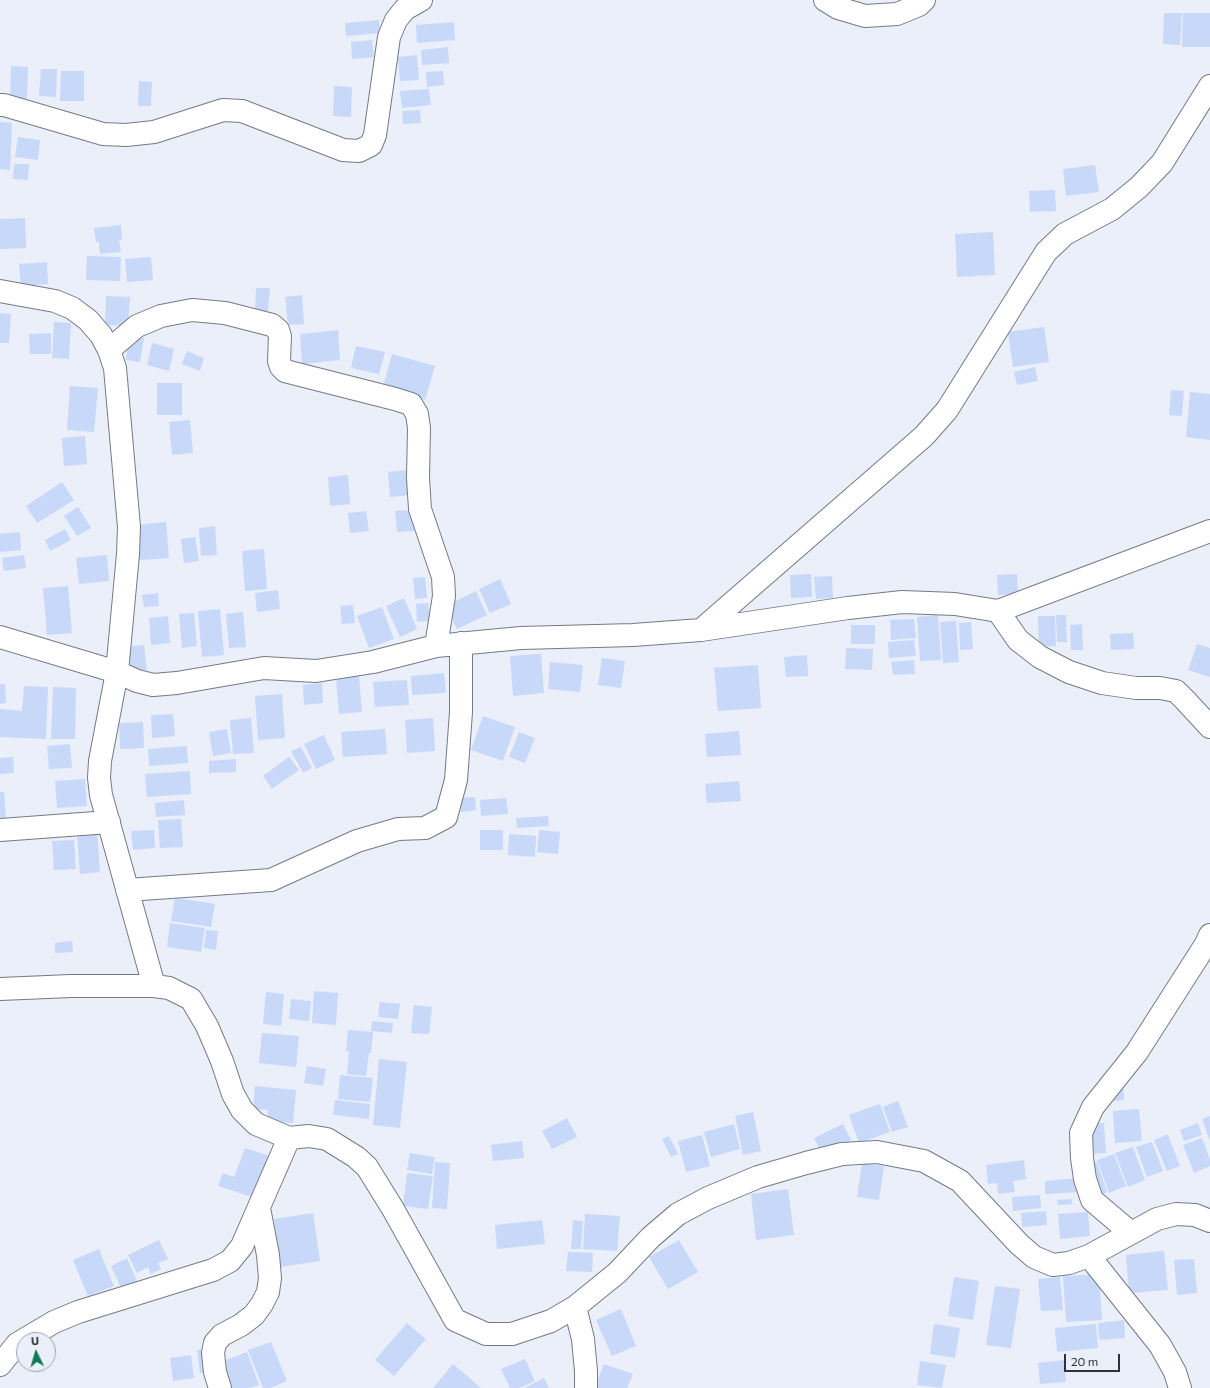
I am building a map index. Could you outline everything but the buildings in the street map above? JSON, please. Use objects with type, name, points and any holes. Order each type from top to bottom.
[{"type":"street","points":[[0,105],[103,134],[126,135],[154,132],[223,110],[242,111],[343,150],[359,151],[371,145],[375,135],[389,36],[396,20],[404,9],[421,0]]},
{"type":"street","points":[[825,0],[838,8],[864,16],[896,14],[919,5],[924,0]]},
{"type":"street","points":[[701,630],[924,436],[948,410],[1046,252],[1065,234],[1112,209],[1139,187],[1162,163],[1210,86]]},
{"type":"street","points":[[0,291],[55,301],[72,308],[88,320],[101,335],[109,350],[115,368],[129,527],[128,554],[117,672],[100,761],[100,795],[109,822],[154,986]]},
{"type":"street","points":[[109,350],[138,326],[161,316],[192,310],[225,313],[272,325],[278,330],[280,336],[279,361],[281,367],[285,371],[411,404],[417,414],[419,428],[418,478],[420,510],[443,577],[444,596],[436,646]]},
{"type":"street","points":[[0,637],[117,672],[137,681],[153,685],[177,683],[264,668],[316,671],[372,662],[436,646],[461,643],[521,638],[634,635],[701,630],[848,608],[902,602],[954,604],[998,611],[1210,532]]},
{"type":"street","points":[[998,611],[1018,640],[1040,658],[1069,672],[1102,683],[1136,688],[1160,688],[1176,691],[1210,728]]},
{"type":"street","points":[[127,890],[271,880],[357,841],[398,829],[425,828],[446,817],[456,780],[461,712],[461,643]]},
{"type":"street","points":[[0,830],[109,822]]},
{"type":"street","points":[[1131,1233],[1092,1200],[1085,1179],[1081,1133],[1093,1107],[1137,1052],[1210,936]]},
{"type":"street","points":[[0,989],[71,986],[154,986],[169,988],[191,999],[207,1026],[222,1060],[233,1094],[242,1110],[256,1124],[289,1138],[309,1136],[327,1138],[344,1148],[367,1167],[455,1320],[486,1334],[512,1334],[551,1321],[575,1307],[617,1273],[651,1237],[678,1214],[708,1198],[758,1177],[806,1162],[842,1154],[877,1152],[924,1162],[960,1181],[1034,1257],[1053,1265],[1069,1263],[1089,1256],[1157,1219],[1176,1214],[1194,1214],[1210,1221]]},
{"type":"street","points":[[0,1365],[16,1344],[54,1322],[78,1312],[213,1270],[230,1261],[242,1246],[289,1138]]},
{"type":"street","points":[[220,1388],[213,1353],[215,1343],[222,1335],[241,1326],[254,1315],[268,1292],[270,1278],[268,1255],[259,1208]]},
{"type":"street","points":[[1089,1256],[1160,1345],[1169,1359],[1180,1388]]},
{"type":"street","points":[[575,1307],[583,1339],[586,1388]]}]
